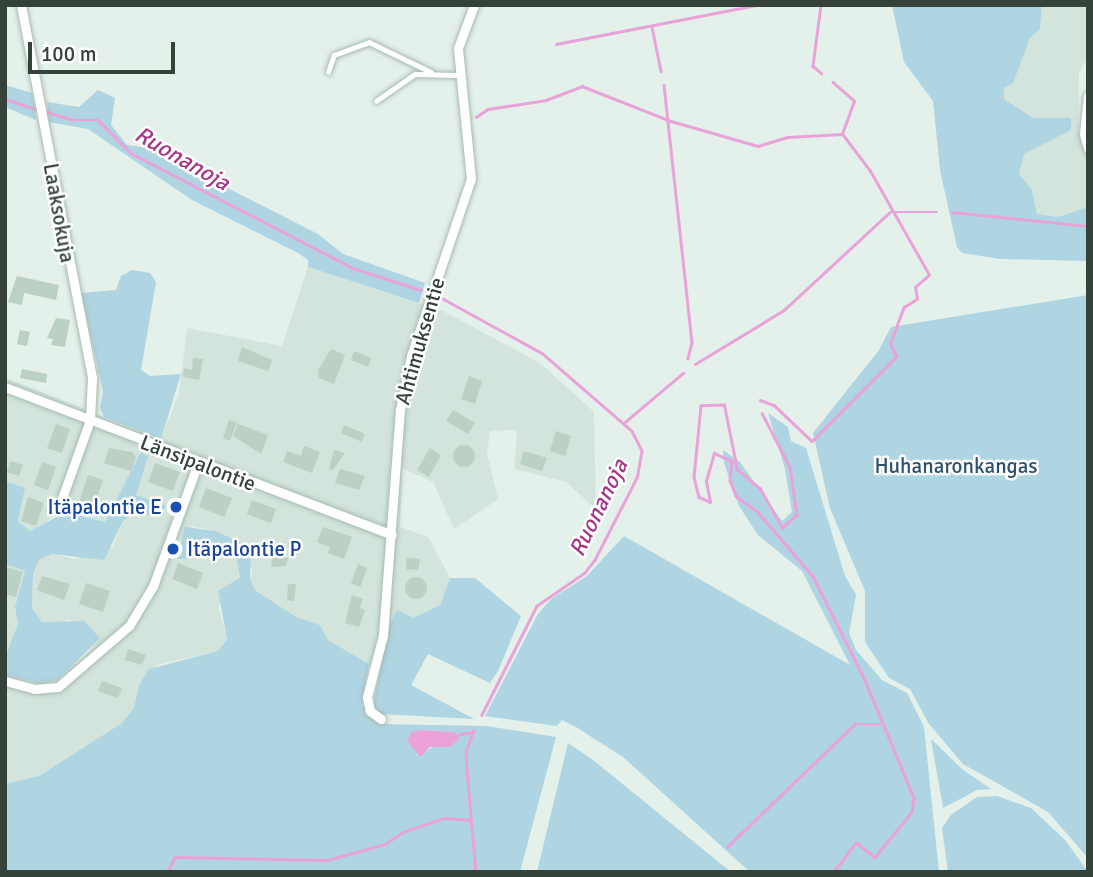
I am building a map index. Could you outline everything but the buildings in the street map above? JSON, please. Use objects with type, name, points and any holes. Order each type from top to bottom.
[{"type":"street","name":"Laaksokuja","points":[[20,5],[76,309],[90,366],[90,420],[62,498]]},
{"type":"street","name":"Ahtimuksentie","points":[[381,719],[370,710],[367,697],[383,635],[404,384],[472,168],[457,75],[460,37],[474,5]]},
{"type":"street","points":[[1088,96],[1084,134],[1088,148]]},
{"type":"street","name":"Länsipalontie","points":[[5,387],[392,535]]},
{"type":"street","points":[[5,681],[34,689],[58,687],[129,626],[153,586],[198,463]]},
{"type":"lane","points":[[328,72],[334,55],[369,42],[431,72],[457,75]]},
{"type":"lane","points":[[376,101],[405,78],[431,72]]},
{"type":"shaded area","points":[[1042,5],[1088,5],[1088,57],[1079,73],[1078,130],[1088,158],[1088,207],[1058,217],[1037,214],[1032,190],[1019,174],[1024,154],[1071,130],[1070,118],[1033,118],[1004,99],[1004,88],[1013,82],[1030,38],[1040,29]]},
{"type":"shaded area","points":[[308,267],[443,311],[540,363],[594,412],[596,509],[566,482],[514,469],[517,432],[512,430],[490,431],[487,454],[498,499],[454,529],[433,482],[402,468],[400,527],[428,537],[450,578],[440,605],[413,618],[397,611],[369,664],[328,640],[320,625],[296,617],[255,590],[250,579],[253,570],[215,531],[190,526],[187,559],[197,543],[236,555],[240,579],[218,607],[227,638],[218,651],[157,665],[139,685],[134,708],[122,723],[39,776],[5,784],[5,675],[43,684],[59,679],[94,647],[70,619],[53,625],[42,622],[32,608],[33,574],[39,560],[52,554],[75,559],[113,547],[123,521],[133,514],[159,516],[135,495],[148,458],[141,453],[106,522],[83,516],[52,516],[42,527],[30,531],[18,521],[25,488],[5,481],[5,378],[161,439],[179,393],[187,328],[282,346]]},
{"type":"shaded area","points":[[5,564],[26,571],[15,607],[18,624],[5,657]]},
{"type":"shaded area","points":[[412,732],[454,732],[460,738],[450,747],[430,747],[420,757],[407,741]]},
{"type":"green space","points":[[892,5],[1042,5],[1040,29],[1030,38],[1013,83],[1004,88],[1004,99],[1033,118],[1071,118],[1071,130],[1024,154],[1019,174],[1032,190],[1037,214],[1058,217],[1088,207],[1088,261],[1000,259],[962,253],[957,247],[940,170],[933,101],[904,62]]},
{"type":"green space","points":[[5,85],[32,93],[36,120],[5,107]]},
{"type":"green space","points":[[98,90],[115,98],[111,125],[127,145],[149,148],[318,234],[343,254],[425,283],[419,303],[308,267],[308,260],[298,253],[192,200],[88,129],[49,122],[47,102],[79,107]]},
{"type":"green space","points":[[132,270],[150,273],[156,282],[141,370],[150,376],[181,374],[161,439],[104,417],[100,408],[103,391],[81,293],[116,290],[121,276]]},
{"type":"green space","name":"Huhanaronkangas","points":[[1088,295],[1088,858],[1048,812],[963,764],[929,724],[910,689],[889,678],[865,642],[865,591],[830,508],[813,433],[879,350],[891,327]]},
{"type":"green space","points":[[768,413],[788,427],[791,441],[806,448],[845,576],[856,595],[849,633],[856,650],[882,680],[907,693],[924,727],[939,872],[750,872],[623,757],[576,727],[562,720],[557,726],[485,716],[538,614],[551,599],[587,576],[624,536],[850,665],[802,571],[758,535],[739,506],[724,463],[723,450],[740,462],[782,521],[792,512],[785,469]]},
{"type":"green space","points":[[141,452],[148,457],[136,495],[166,506],[159,516],[133,514],[123,521],[104,560],[52,554],[39,560],[33,574],[32,608],[42,622],[84,621],[100,638],[59,679],[43,684],[5,675],[5,657],[18,624],[15,607],[25,571],[5,564],[5,481],[25,488],[18,521],[30,531],[66,512],[105,522]]},
{"type":"green space","points":[[185,527],[215,531],[244,544],[251,553],[250,579],[255,590],[296,617],[320,625],[328,640],[369,664],[362,705],[379,724],[487,726],[556,737],[520,872],[5,872],[5,784],[39,776],[122,723],[134,708],[139,685],[149,669],[218,651],[227,639],[218,591],[240,578],[236,555],[197,543],[187,559],[177,559]],"holes":[[[422,730],[454,732],[450,747],[435,746],[417,756]]]},
{"type":"green space","points":[[450,578],[475,578],[521,616],[498,671],[490,683],[428,654],[411,685],[474,719],[381,714],[373,705],[387,630],[397,610],[413,618],[440,605]]},
{"type":"green space","points":[[931,739],[962,769],[991,789],[977,790],[943,808]]},
{"type":"green space","points":[[568,743],[593,760],[731,872],[537,872]]},
{"type":"green space","points":[[997,796],[1031,808],[1065,840],[1088,872],[948,872],[942,828],[951,815],[977,797]]},
{"type":"waterway","points":[[556,44],[757,5]]},
{"type":"waterway","points":[[821,5],[813,66],[821,73]]},
{"type":"waterway","points":[[652,27],[661,71]]},
{"type":"waterway","points":[[760,400],[774,405],[812,441],[896,357],[890,343],[904,307],[917,299],[915,287],[929,275],[870,171],[842,134],[854,101],[833,83]]},
{"type":"waterway","points":[[664,85],[692,343],[688,358]]},
{"type":"waterway","points":[[476,117],[488,109],[546,100],[582,86],[671,121],[758,146],[788,137],[842,134]]},
{"type":"waterway","name":"Ruonanoja","points":[[5,99],[38,110]]},
{"type":"waterway","name":"Ruonanoja","points":[[44,111],[73,120],[98,120],[131,153],[353,268],[421,290]]},
{"type":"waterway","points":[[695,364],[784,310],[890,212],[937,212]]},
{"type":"waterway","points":[[952,212],[1088,226]]},
{"type":"waterway","name":"Ruonanoja","points":[[440,297],[542,353],[632,431],[642,451],[637,478],[595,560],[585,573],[537,606],[482,715]]},
{"type":"waterway","points":[[625,422],[683,373]]},
{"type":"waterway","points":[[762,413],[790,467],[797,515],[782,528],[760,489],[737,470],[724,405],[701,406],[694,477],[699,497],[710,502],[706,481],[714,453],[732,461],[730,480],[736,496],[757,511],[813,576],[865,680],[914,798],[912,812],[875,858],[856,843],[834,872]]},
{"type":"waterway","points":[[727,847],[855,724],[880,724]]},
{"type":"waterway","name":"Ruonanoja","points":[[474,730],[466,752],[476,872]]},
{"type":"waterway","points":[[459,734],[473,732]]},
{"type":"waterway","points":[[167,872],[175,857],[327,860],[385,844],[403,832],[444,818],[471,820]]},
{"type":"place","name":"Itäpalontie E","points":[[176,507]]},
{"type":"place","name":"Itäpalontie P","points":[[173,549]]}]
